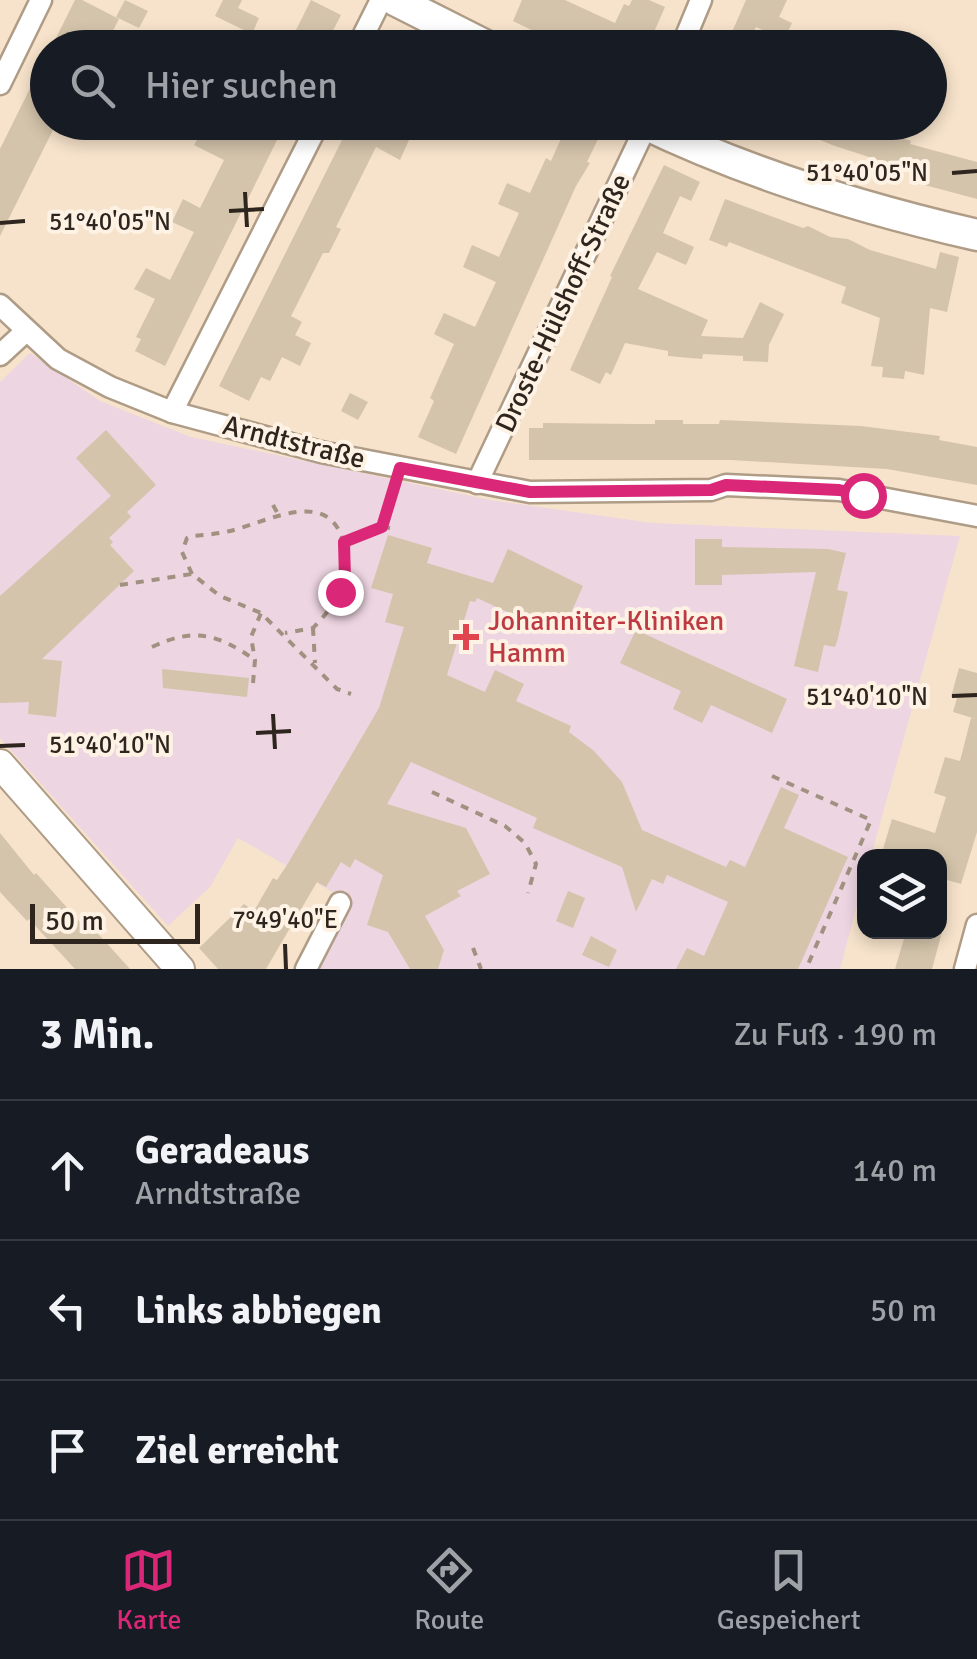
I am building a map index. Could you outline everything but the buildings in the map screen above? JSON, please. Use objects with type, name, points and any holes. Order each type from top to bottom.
[{"type":"main road","points":[[396,0],[455,30]]},
{"type":"main road","points":[[686,140],[883,213],[977,235]]},
{"type":"main road","points":[[0,764],[180,969]]},
{"type":"street","points":[[0,84],[41,0]]},
{"type":"street","points":[[366,30],[381,0]]},
{"type":"street","points":[[688,30],[701,0]]},
{"type":"street","points":[[172,412],[310,140]]},
{"type":"street","name":"Droste-Hülshoff-Straße","points":[[477,482],[637,140]]},
{"type":"street","name":"Arndtstraße","points":[[0,305],[58,359],[110,387],[172,412],[322,452],[530,492],[711,490],[726,485],[839,490],[977,516]]},
{"type":"street","points":[[0,355],[26,332]]},
{"type":"street","points":[[306,969],[340,903]]},
{"type":"street","points":[[965,969],[977,924]]},
{"type":"path","points":[[382,527],[400,468]]},
{"type":"path","points":[[274,505],[278,514]]},
{"type":"path","points":[[316,668],[313,628],[345,579],[344,542],[337,528],[311,511],[278,514],[232,531],[187,538],[182,558],[192,574],[220,596],[261,613],[284,633],[316,668],[337,689],[350,694]]},
{"type":"path","points":[[344,542],[382,527],[390,528]]},
{"type":"path","points":[[120,585],[192,574]]},
{"type":"path","points":[[252,683],[255,660],[251,636],[261,613]]},
{"type":"path","points":[[284,633],[313,628]]},
{"type":"path","points":[[152,647],[176,636],[205,636],[235,646],[255,660]]},
{"type":"path","points":[[772,776],[870,820],[806,969]]},
{"type":"path","points":[[432,792],[506,826],[525,842],[536,864],[528,893]]},
{"type":"path","points":[[472,948],[481,969]]},
{"type":"shaded area","name":"Johanniter-Kliniken Hamm","points":[[30,353],[100,401],[191,437],[490,500],[652,523],[960,536],[873,849],[857,849],[857,905],[840,969],[318,969],[352,903],[238,838],[210,887],[168,926],[0,738],[0,382]]},
{"type":"place","name":"Johanniter-Kliniken Hamm","points":[[466,637]]},
{"type":"route","points":[[340,592],[345,579],[344,542],[382,527],[400,468],[530,492],[659,492],[711,490],[726,485],[839,490],[863,495]]}]
